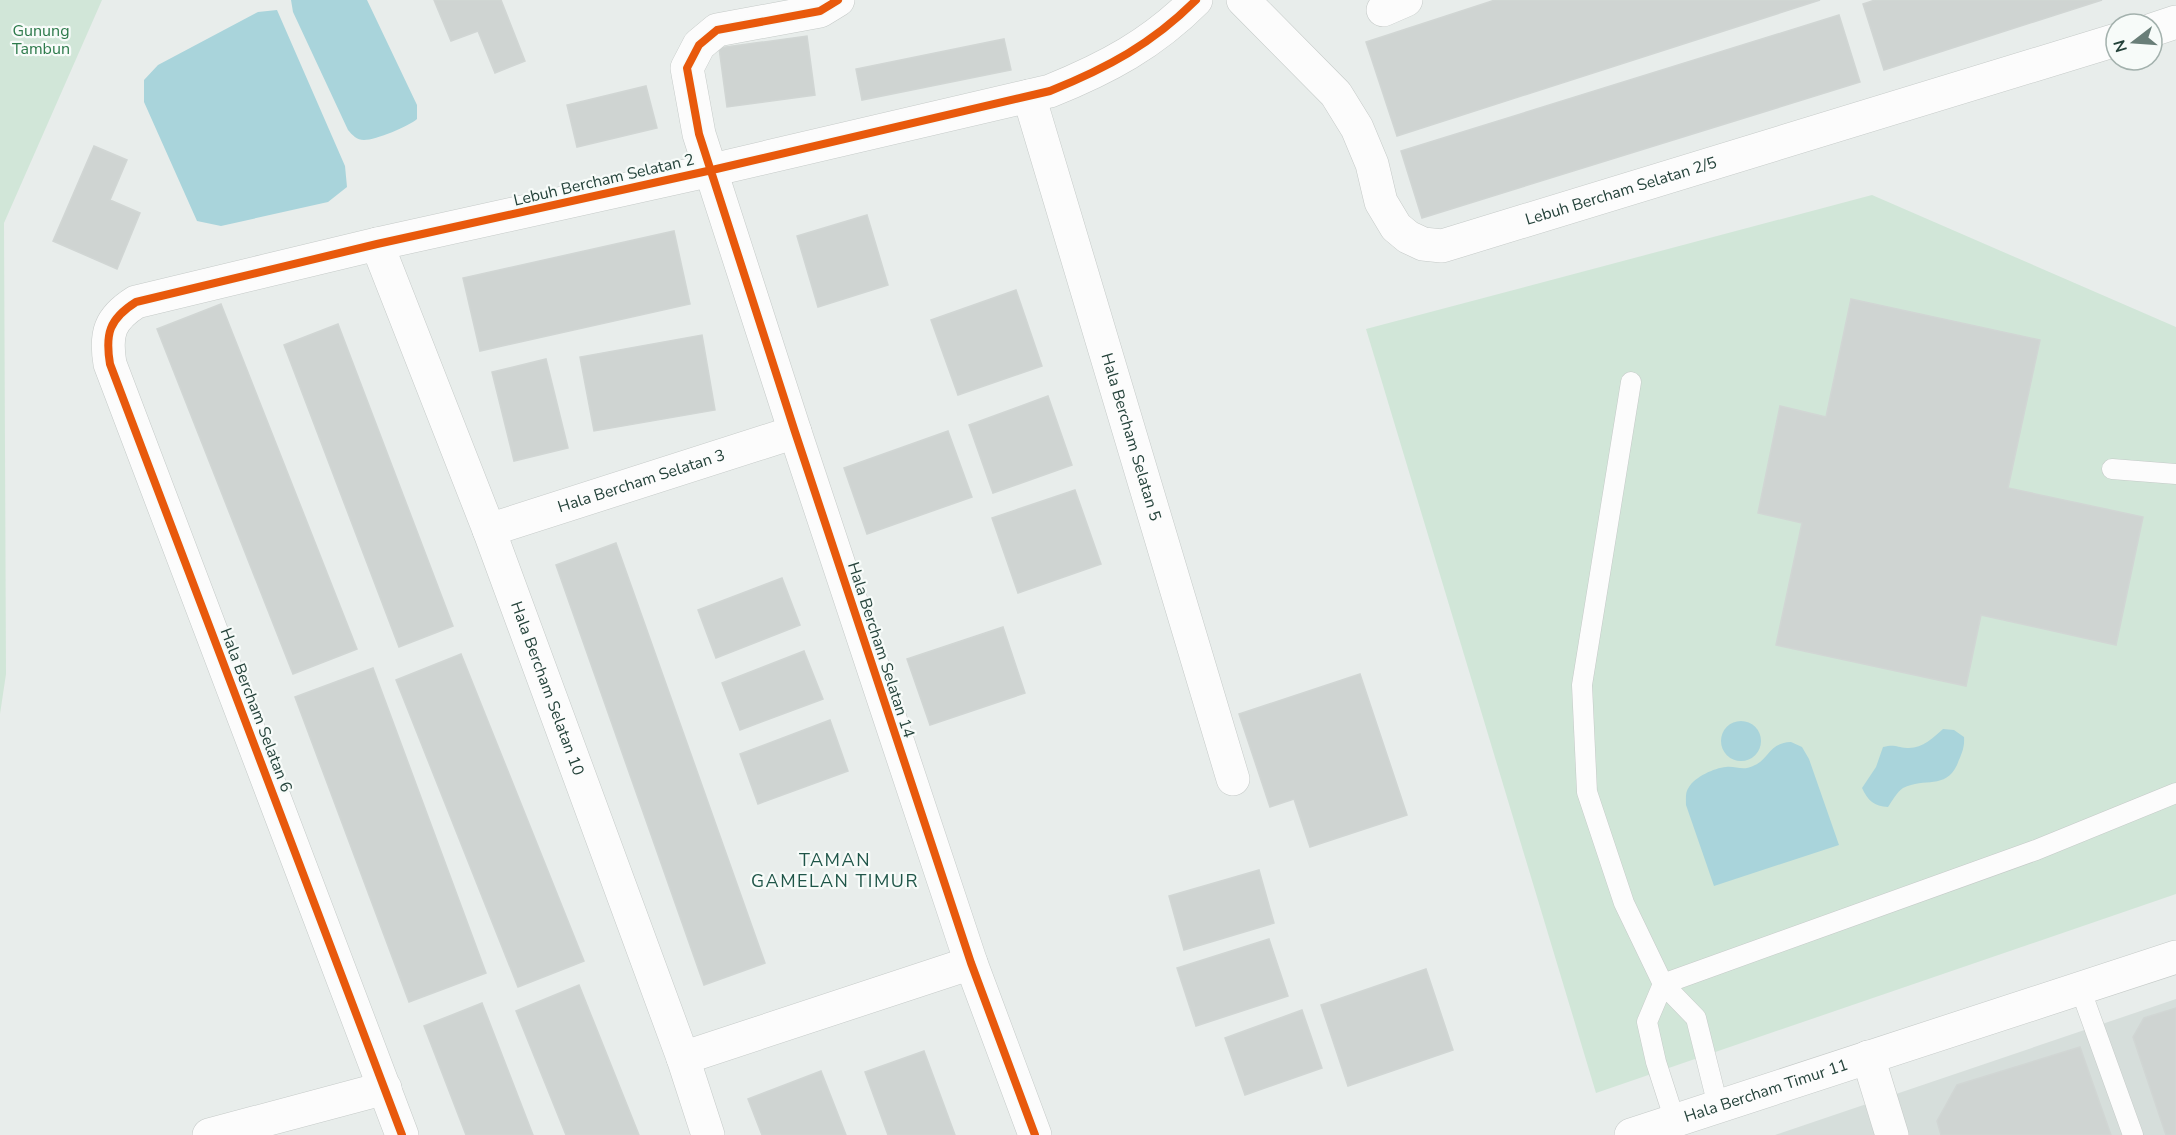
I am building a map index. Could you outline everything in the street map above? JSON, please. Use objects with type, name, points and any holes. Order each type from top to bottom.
[{"type":"street","name":"Hala Bercham Selatan 14","points":[[838,0],[820,11],[717,30],[699,45],[687,68],[699,134],[795,432],[971,963],[1035,1135]]},
{"type":"street","name":"Lebuh Bercham Selatan 2","points":[[136,302],[377,244],[712,170],[1050,91],[1094,73],[1144,44],[1176,20],[1196,0]]},
{"type":"street","name":"Lebuh Bercham Selatan 2/5","points":[[1242,0],[1335,94],[1357,128],[1372,164],[1381,202],[1396,227],[1408,237],[1423,244],[1442,246],[2104,44]]},
{"type":"street","name":"Hala Bercham Selatan 5","points":[[1029,96],[1233,779]]},
{"type":"street","name":"Hala Bercham Selatan 10","points":[[377,244],[489,530],[683,1058],[708,1135]]},
{"type":"street","name":"Hala Bercham Selatan 6","points":[[136,302],[122,310],[110,327],[106,343],[110,364],[402,1135]]},
{"type":"street","name":"Hala Bercham Selatan 3","points":[[489,530],[795,432]]},
{"type":"street","name":"Hala Bercham Timur 11","points":[[1631,1135],[1694,1120],[1868,1057],[2176,957]]},
{"type":"street","points":[[683,1058],[971,963]]},
{"type":"street","points":[[1868,1057],[1892,1135]]},
{"type":"street","points":[[209,1135],[385,1088]]},
{"type":"lane","points":[[1631,382],[1582,685],[1587,792],[1624,903],[1663,984],[1696,1018],[1694,1120]]},
{"type":"lane","points":[[2112,469],[2176,474]]},
{"type":"lane","points":[[1694,1120],[1656,1062],[1647,1022],[1663,984],[2036,850],[2176,793]]},
{"type":"lane","points":[[2080,988],[2133,1135]]},
{"type":"shaded area","points":[[2176,999],[2176,1135],[1775,1135]]},
{"type":"green space","name":"Gunung Tambun","points":[[0,0],[102,0],[4,223],[6,674],[0,714]]},
{"type":"green space","points":[[1872,195],[2176,327],[2176,894],[1596,1093],[1366,329]]},
{"type":"water","points":[[291,0],[367,0],[417,105],[417,119],[400,129],[376,138],[361,140],[353,135],[348,130],[293,12]]},
{"type":"water","points":[[277,10],[345,166],[347,187],[328,202],[221,226],[197,221],[144,102],[144,80],[158,65],[258,12]]},
{"type":"water","points":[[1741,721],[1749,722],[1755,727],[1760,733],[1760,749],[1755,755],[1749,760],[1741,761],[1733,760],[1727,755],[1722,749],[1721,741],[1722,733],[1727,727],[1733,722]]},
{"type":"water","points":[[1943,729],[1954,730],[1964,737],[1964,745],[1957,765],[1947,778],[1903,788],[1888,807],[1875,804],[1869,799],[1862,788],[1876,767],[1883,747],[1918,747]]},
{"type":"water","points":[[1791,742],[1802,747],[1809,759],[1839,845],[1714,886],[1686,805],[1688,789],[1692,783],[1711,771],[1726,767],[1749,767],[1759,763],[1778,745]]},
{"type":"building","points":[[434,0],[501,0],[525,61],[495,73],[478,31],[451,41]]},
{"type":"building","points":[[1495,0],[1820,0],[1397,136],[1366,42]]},
{"type":"building","points":[[1875,0],[2102,0],[1884,70],[1863,4]]},
{"type":"building","points":[[1839,15],[1860,82],[1422,218],[1401,151]]},
{"type":"building","points":[[807,36],[815,95],[727,107],[719,48]]},
{"type":"building","points":[[1004,39],[1011,70],[862,100],[856,69]]},
{"type":"building","points":[[646,86],[657,128],[577,147],[567,105]]},
{"type":"building","points":[[94,146],[127,160],[110,200],[140,213],[117,269],[53,241]]},
{"type":"building","points":[[867,215],[888,285],[818,307],[797,236]]},
{"type":"building","points":[[674,231],[690,304],[480,351],[463,278]]},
{"type":"building","points":[[1016,290],[1042,366],[958,395],[931,320]]},
{"type":"building","points":[[1851,299],[2040,340],[2008,488],[2143,517],[2116,645],[1981,615],[1966,686],[1776,645],[1802,523],[1758,513],[1780,406],[1826,417]]},
{"type":"building","points":[[221,304],[357,649],[293,674],[157,329]]},
{"type":"building","points":[[338,324],[453,626],[399,647],[284,345]]},
{"type":"building","points":[[702,335],[715,410],[594,431],[580,357]]},
{"type":"building","points":[[546,359],[568,448],[514,461],[492,372]]},
{"type":"building","points":[[1048,396],[1072,465],[993,493],[969,425]]},
{"type":"building","points":[[948,431],[972,497],[867,534],[844,468]]},
{"type":"building","points":[[1075,490],[1101,564],[1018,593],[992,518]]},
{"type":"building","points":[[616,543],[765,963],[704,985],[556,565]]},
{"type":"building","points":[[782,578],[800,625],[716,658],[698,610]]},
{"type":"building","points":[[1003,627],[1025,693],[930,725],[907,659]]},
{"type":"building","points":[[804,651],[823,699],[740,730],[722,683]]},
{"type":"building","points":[[461,654],[584,961],[518,987],[396,680]]},
{"type":"building","points":[[373,668],[486,973],[409,1002],[295,697]]},
{"type":"building","points":[[1360,674],[1407,815],[1310,847],[1294,799],[1270,807],[1239,714]]},
{"type":"building","points":[[830,720],[848,771],[758,804],[740,754]]},
{"type":"building","points":[[1259,870],[1274,923],[1184,950],[1169,896]]},
{"type":"building","points":[[1269,939],[1288,996],[1196,1026],[1177,968]]},
{"type":"building","points":[[1426,969],[1453,1050],[1348,1086],[1321,1005]]},
{"type":"building","points":[[579,985],[639,1135],[566,1135],[516,1011]]},
{"type":"building","points":[[482,1003],[533,1135],[466,1135],[424,1026]]},
{"type":"building","points":[[2176,1008],[2176,1135],[2166,1135],[2133,1037],[2144,1018]]},
{"type":"building","points":[[1302,1010],[1322,1068],[1245,1095],[1225,1038]]},
{"type":"building","points":[[2080,1047],[2111,1135],[1941,1135],[1937,1121],[1957,1085]]},
{"type":"building","points":[[924,1051],[955,1135],[888,1135],[865,1072]]},
{"type":"building","points":[[821,1071],[846,1135],[762,1135],[748,1099]]},
{"type":"cycle path","points":[[838,0],[820,11],[717,30],[699,45],[687,68],[699,134],[795,432],[971,963],[1035,1135]]},
{"type":"cycle path","points":[[402,1135],[110,364],[108,344],[115,321],[136,302],[377,244],[712,170],[1050,91],[1110,64],[1128,53],[1163,30],[1196,0]]},
{"type":"district","name":"TAMAN GAMELAN TIMUR","points":[[835,870]]}]
